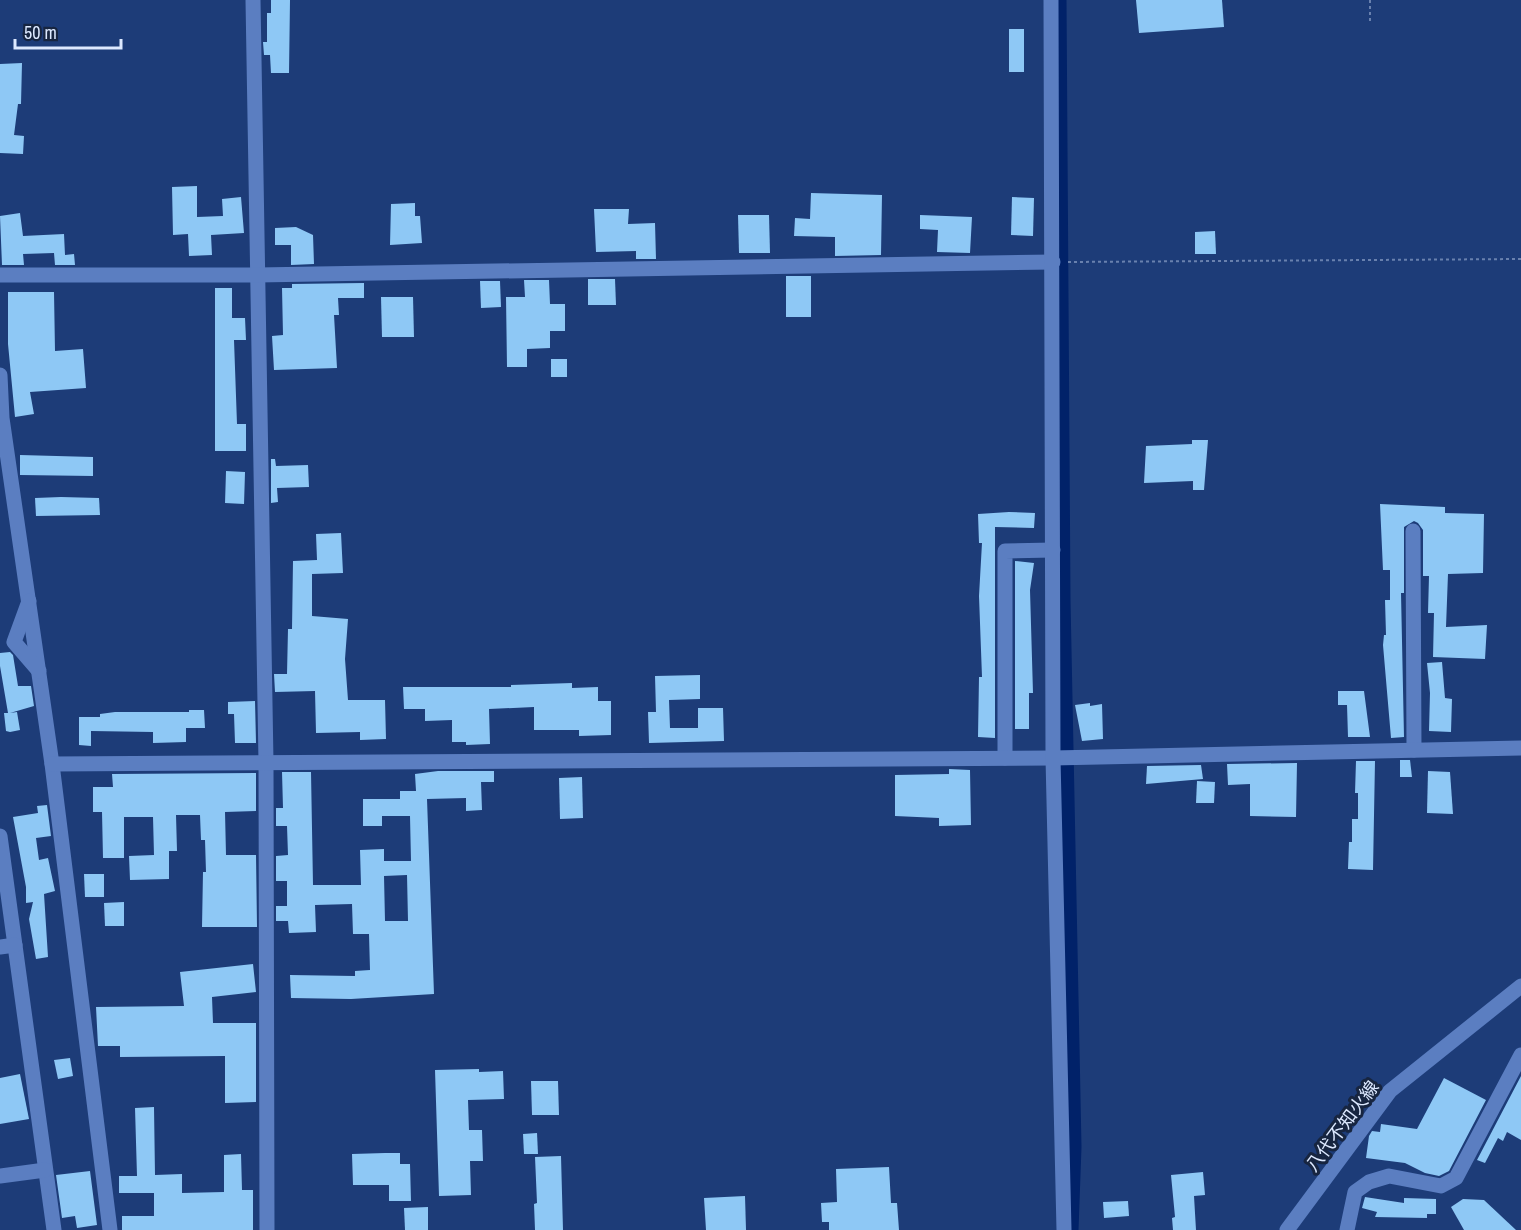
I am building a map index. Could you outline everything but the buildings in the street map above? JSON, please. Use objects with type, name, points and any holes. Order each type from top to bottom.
[{"type":"street","points":[[253,0],[266,762],[267,1230]]},
{"type":"street","points":[[1051,0],[1053,758],[1064,1230]]},
{"type":"street","points":[[0,275],[257,275],[1053,262]]},
{"type":"street","points":[[0,375],[3,418],[52,764],[110,1230]]},
{"type":"street","points":[[1413,531],[1414,750]]},
{"type":"street","points":[[1005,758],[1005,551],[1053,550]]},
{"type":"street","points":[[29,601],[7,643],[39,671]]},
{"type":"street","points":[[52,764],[1053,758],[1521,748]]},
{"type":"street","points":[[0,836],[8,946],[54,1230]]},
{"type":"street","name":"八代不知火線","points":[[1287,1230],[1390,1091],[1521,986]]},
{"type":"street","points":[[1347,1230],[1355,1192],[1369,1182],[1389,1176],[1442,1186],[1456,1178],[1521,1055]]},
{"type":"street","points":[[0,1176],[45,1170]]},
{"type":"path","points":[[1370,0],[1370,22]]},
{"type":"path","points":[[1053,262],[1521,259]]},
{"type":"waterway","points":[[1059,0],[1063,600],[1074,1147],[1071,1230]]}]
